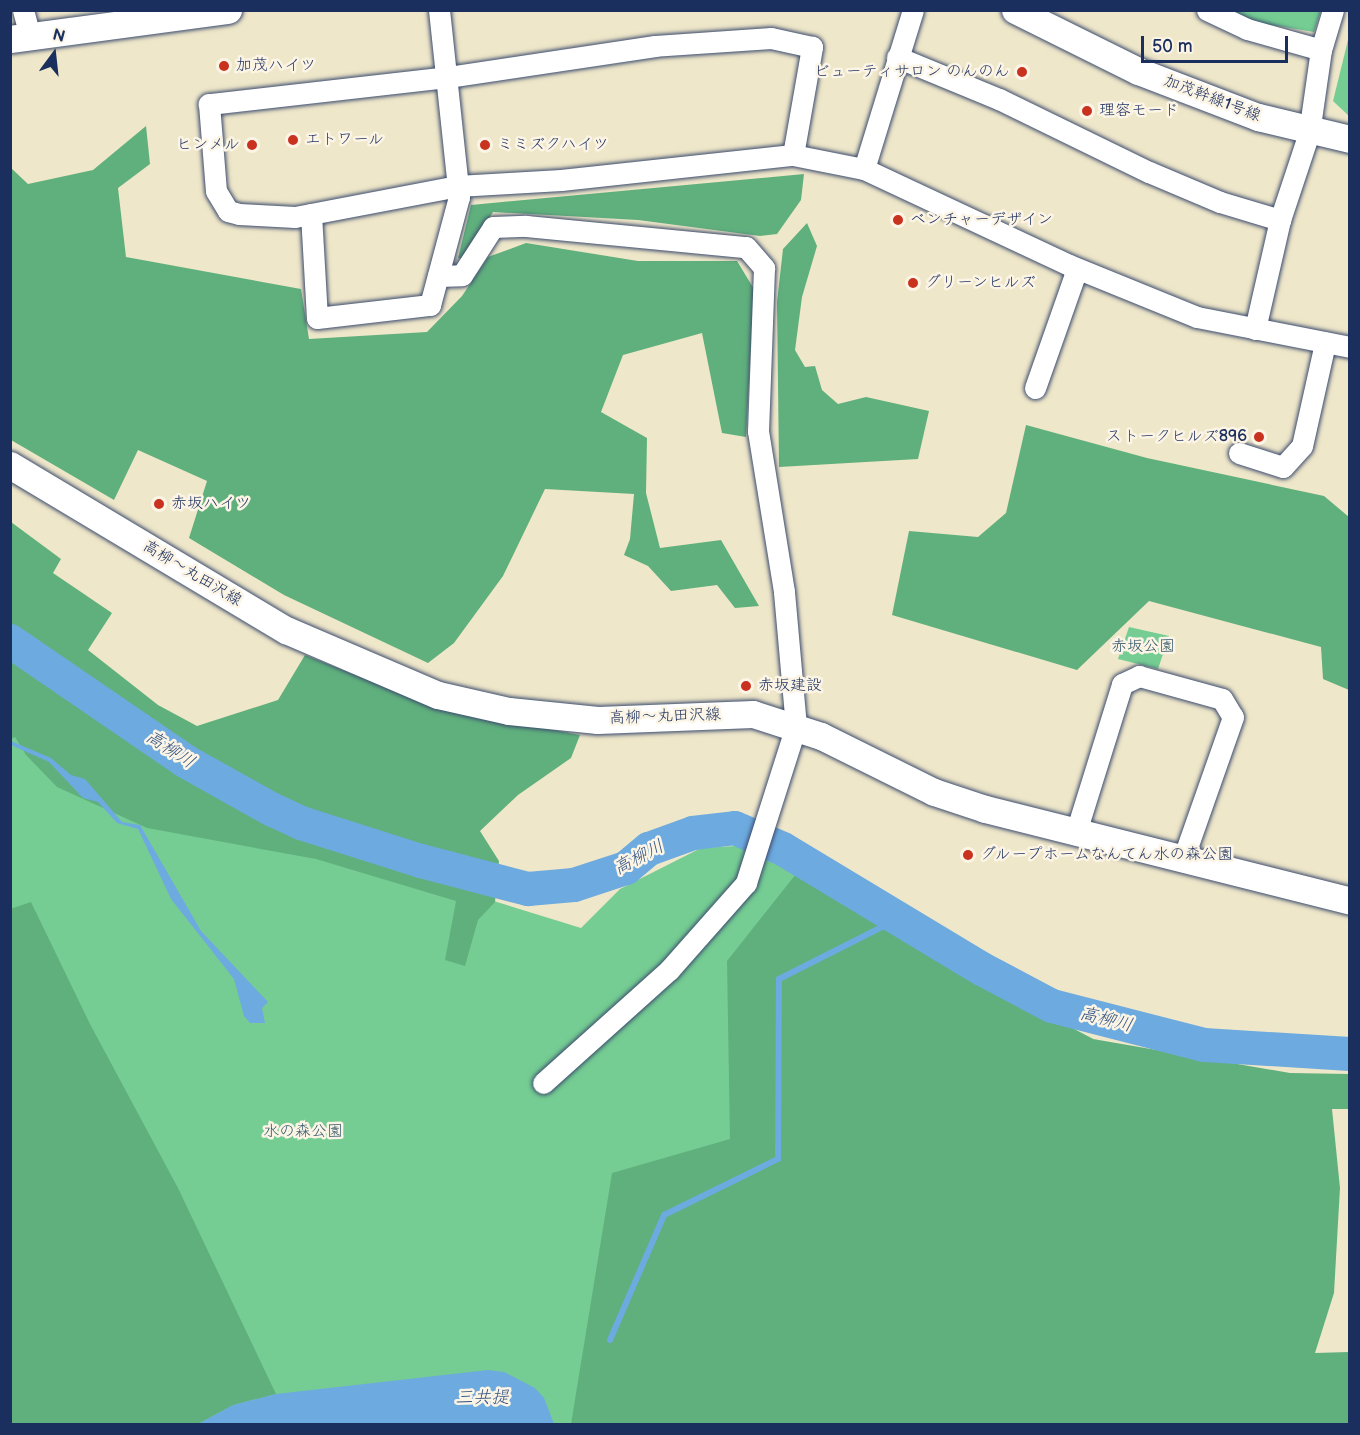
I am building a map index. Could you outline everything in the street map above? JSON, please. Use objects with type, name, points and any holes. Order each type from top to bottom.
[{"type":"street","points":[[23,10],[21,39],[228,10]]},
{"type":"street","points":[[311,214],[317,318],[429,305],[459,197],[439,10]]},
{"type":"street","points":[[864,169],[913,10]]},
{"type":"street","name":"加茂幹線1号線","points":[[1015,10],[1138,71],[1309,133],[1350,139]]},
{"type":"street","points":[[1207,10],[1247,29],[1321,50]]},
{"type":"street","points":[[1255,329],[1280,220],[1309,133],[1321,50],[1333,10]]},
{"type":"street","points":[[793,155],[812,47],[771,38],[715,41],[447,77],[209,104],[216,191],[228,211],[311,214],[457,186],[561,180],[793,155],[864,169],[1077,268],[1197,316],[1350,347]]},
{"type":"street","points":[[897,57],[999,99],[1149,172],[1220,202],[1280,220]]},
{"type":"street","points":[[438,276],[462,275],[493,227],[526,226],[746,247],[764,268],[758,431],[784,592],[796,726],[759,849],[746,883],[669,970],[543,1083]]},
{"type":"street","points":[[1035,388],[1077,268]]},
{"type":"street","points":[[1239,453],[1283,467],[1302,446],[1325,343]]},
{"type":"street","name":"高柳～丸田沢線","points":[[10,465],[286,630],[438,695],[508,711],[598,720],[753,714],[796,726],[934,792],[1076,832],[1350,901]]},
{"type":"street","points":[[1076,832],[1122,684],[1139,676],[1222,699],[1233,717],[1183,859]]},
{"type":"green space","points":[[1230,11],[1321,11],[1314,32],[1259,23]]},
{"type":"green space","points":[[1349,36],[1349,116],[1333,101]]},
{"type":"green space","points":[[146,126],[150,164],[118,188],[126,257],[301,289],[309,339],[427,332],[462,296],[488,257],[526,243],[638,261],[737,261],[754,289],[746,437],[722,433],[702,333],[623,355],[601,412],[647,438],[646,493],[660,548],[721,540],[759,606],[735,608],[717,585],[671,591],[648,566],[624,555],[630,539],[634,494],[545,489],[503,576],[454,643],[428,663],[284,595],[189,538],[207,481],[138,450],[114,500],[11,440],[10,167],[28,184],[93,170]]},
{"type":"green space","points":[[804,174],[801,200],[777,234],[760,236],[638,220],[493,212],[465,259],[458,258],[471,205]]},
{"type":"green space","points":[[807,223],[817,246],[802,297],[795,350],[805,367],[815,366],[822,390],[838,404],[866,397],[929,411],[918,459],[779,467],[777,302],[783,249]]},
{"type":"green space","points":[[1026,425],[1147,458],[1324,496],[1349,517],[1349,690],[1323,679],[1321,647],[1149,601],[1077,670],[892,615],[909,531],[978,537],[1006,513]]},
{"type":"green space","points":[[11,522],[61,559],[53,573],[112,613],[88,650],[158,705],[197,726],[278,700],[305,655],[438,708],[580,735],[571,758],[518,795],[480,831],[499,861],[495,902],[478,920],[465,966],[445,960],[456,901],[316,859],[147,828],[57,787],[26,755],[15,737],[11,739]]},
{"type":"green space","name":"水の森公園","points":[[10,592],[191,739],[467,824],[474,895],[581,928],[620,889],[701,848],[735,846],[772,859],[852,911],[1093,1039],[1271,1384],[1349,1424],[11,1424]]},
{"type":"green space","name":"赤坂公園","points":[[1129,627],[1169,636],[1158,669],[1118,659]]},
{"type":"green space","points":[[796,874],[907,942],[1093,1039],[1290,1073],[1349,1074],[1349,1109],[1332,1109],[1340,1188],[1334,1293],[1315,1353],[1349,1352],[1349,1424],[571,1424],[612,1173],[730,1139],[727,961]]},
{"type":"green space","points":[[31,902],[90,1024],[178,1188],[276,1394],[233,1405],[198,1424],[11,1424],[10,909]]},
{"type":"water","points":[[11,741],[51,758],[71,775],[85,779],[122,822],[140,825],[201,931],[268,1002],[262,1008],[265,1023],[250,1023],[244,1016],[234,979],[171,899],[138,829],[117,823],[98,802],[83,798],[49,762],[11,745]]},
{"type":"water","name":"三共提","points":[[488,1370],[504,1372],[535,1388],[544,1398],[554,1424],[198,1424],[233,1405],[276,1394]]},
{"type":"waterway","name":"高柳川","points":[[10,641],[185,761],[271,809],[301,823],[421,861],[528,889],[574,885],[626,868],[649,849],[693,833],[735,828],[783,849],[982,969],[1052,1006],[1204,1045],[1350,1054]]},
{"type":"waterway","points":[[610,1340],[664,1215],[778,1159],[779,979],[898,919]]},
{"type":"place","name":"加茂ハイツ","points":[[224,66]]},
{"type":"place","name":"ビューティサロン のんのん","points":[[1022,72]]},
{"type":"place","name":"理容モード","points":[[1087,111]]},
{"type":"place","name":"エトワール","points":[[293,140]]},
{"type":"place","name":"ヒンメル","points":[[252,145]]},
{"type":"place","name":"ミミズクハイツ","points":[[485,145]]},
{"type":"place","name":"ベンチャーデザイン","points":[[898,220]]},
{"type":"place","name":"グリーンヒルズ","points":[[913,283]]},
{"type":"place","name":"ストークヒルズ896","points":[[1259,437]]},
{"type":"place","name":"赤坂ハイツ","points":[[159,504]]},
{"type":"place","name":"赤坂建設","points":[[746,686]]},
{"type":"place","name":"グループホームなんてん水の森公園","points":[[968,855]]}]
